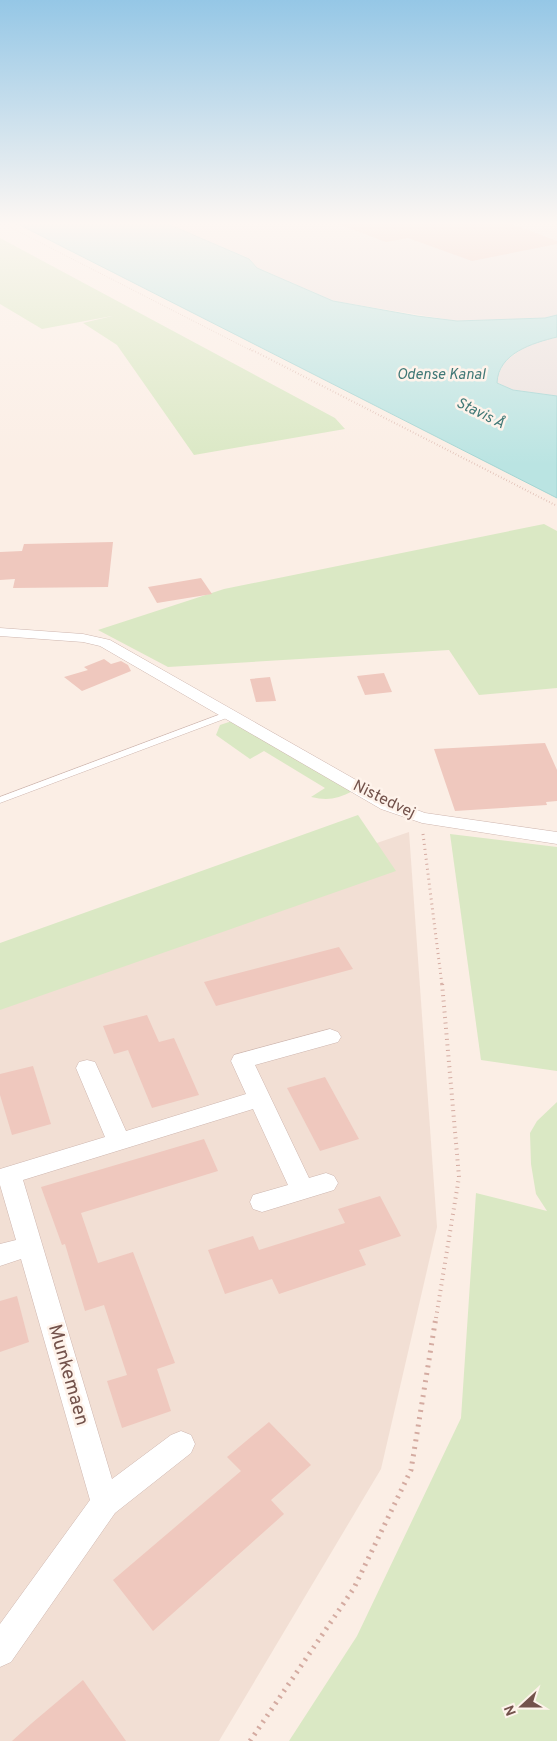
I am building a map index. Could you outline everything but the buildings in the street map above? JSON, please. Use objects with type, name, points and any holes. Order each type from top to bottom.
[{"type":"street","name":"Nistedvej","points":[[0,632],[83,638],[105,643],[387,805],[422,818],[557,838]]},
{"type":"street","points":[[302,1190],[242,1061],[330,1037]]},
{"type":"street","points":[[87,1068],[119,1142]]},
{"type":"street","name":"Munkemaen","points":[[105,1503],[9,1175],[260,1099]]},
{"type":"street","points":[[262,1202],[326,1183]]},
{"type":"street","points":[[0,1255],[30,1246]]},
{"type":"street","points":[[0,1651],[105,1503],[181,1444]]},
{"type":"lane","points":[[0,800],[229,714]]},
{"type":"path","points":[[157,302],[557,506]]},
{"type":"path","points":[[250,1741],[354,1588],[411,1470],[459,1178],[440,961],[422,818]]},
{"type":"shaded area","points":[[341,302],[557,302],[557,315],[545,318],[457,321]]},
{"type":"shaded area","points":[[557,337],[557,396],[513,390],[497,383],[497,377],[505,361],[529,344]]},
{"type":"shaded area","points":[[409,832],[437,1227],[381,1469],[219,1741],[0,1741],[0,972]]},
{"type":"green space","points":[[0,302],[120,302],[335,418],[345,429],[194,455],[117,345],[83,323],[112,316],[42,329]]},
{"type":"green space","points":[[544,524],[557,531],[557,688],[479,695],[449,650],[168,667],[98,630],[224,589]]},
{"type":"green space","points":[[232,721],[353,791],[332,799],[311,797],[325,788],[264,751],[250,759],[216,735],[220,725]]},
{"type":"green space","points":[[358,815],[396,871],[0,1010],[0,943]]},
{"type":"green space","points":[[450,834],[557,847],[557,1071],[481,1060]]},
{"type":"green space","points":[[557,1102],[557,1741],[289,1741],[357,1636],[461,1418],[476,1193],[547,1211],[536,1194],[531,1164],[530,1133],[537,1121]]},
{"type":"water","name":"Odense Kanal","points":[[172,302],[340,302],[457,321],[545,318],[557,315],[557,337],[528,346],[510,357],[503,364],[497,383],[513,390],[557,396],[557,498]]},
{"type":"water label","name":"Stavis Å","points":[[480,414]]}]
